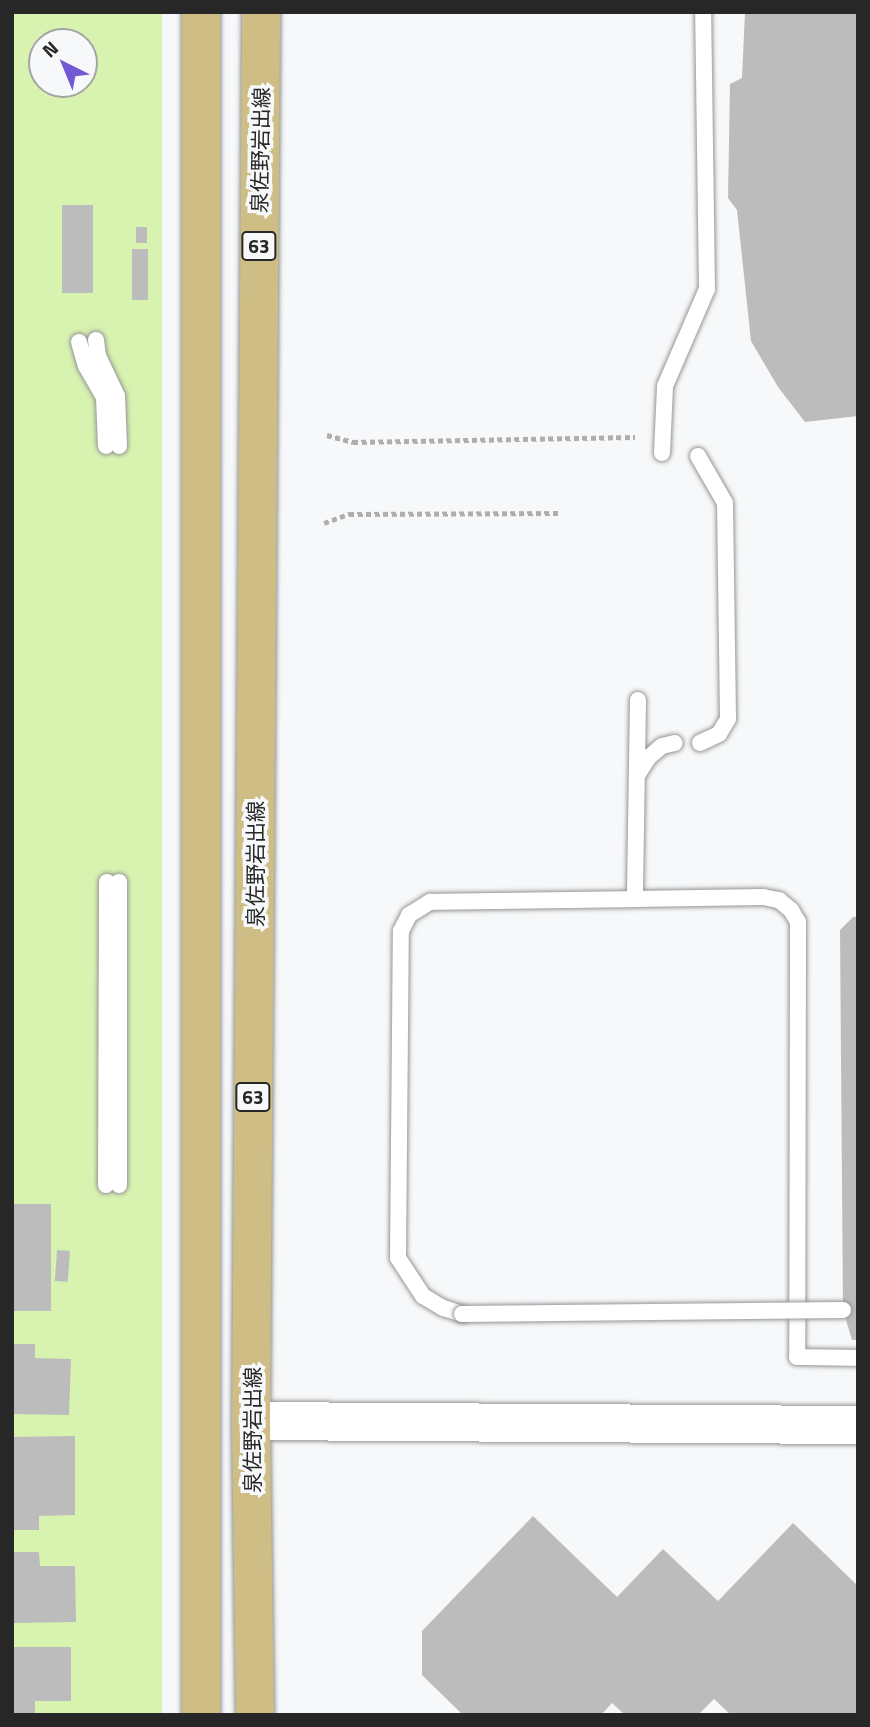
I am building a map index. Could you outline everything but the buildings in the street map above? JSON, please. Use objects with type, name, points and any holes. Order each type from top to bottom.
[{"type":"main road","points":[[201,12],[201,1715]]},
{"type":"main road","name":"泉佐野岩出線","points":[[255,1715],[251,1420],[261,12]]},
{"type":"street","points":[[251,1420],[858,1425]]},
{"type":"lane","points":[[662,453],[665,386],[707,289],[703,12]]},
{"type":"lane","points":[[79,342],[83,358],[104,397],[113,446],[117,396],[98,356],[96,340]]},
{"type":"lane","points":[[698,456],[725,503],[728,719],[719,734],[700,743]]},
{"type":"lane","points":[[635,900],[638,700]]},
{"type":"lane","points":[[637,776],[648,758],[662,746],[675,743]]},
{"type":"lane","points":[[112,1185],[113,883]]},
{"type":"lane","points":[[843,1310],[462,1314],[443,1308],[423,1296],[398,1258],[401,931],[410,915],[430,902],[763,897],[779,900],[791,910],[798,922],[797,1357],[858,1358]]},
{"type":"path","points":[[327,435],[353,442],[635,438]]},
{"type":"path","points":[[324,523],[349,514],[558,513]]},
{"type":"green space","points":[[12,12],[162,12],[162,1715],[12,1715]]}]
